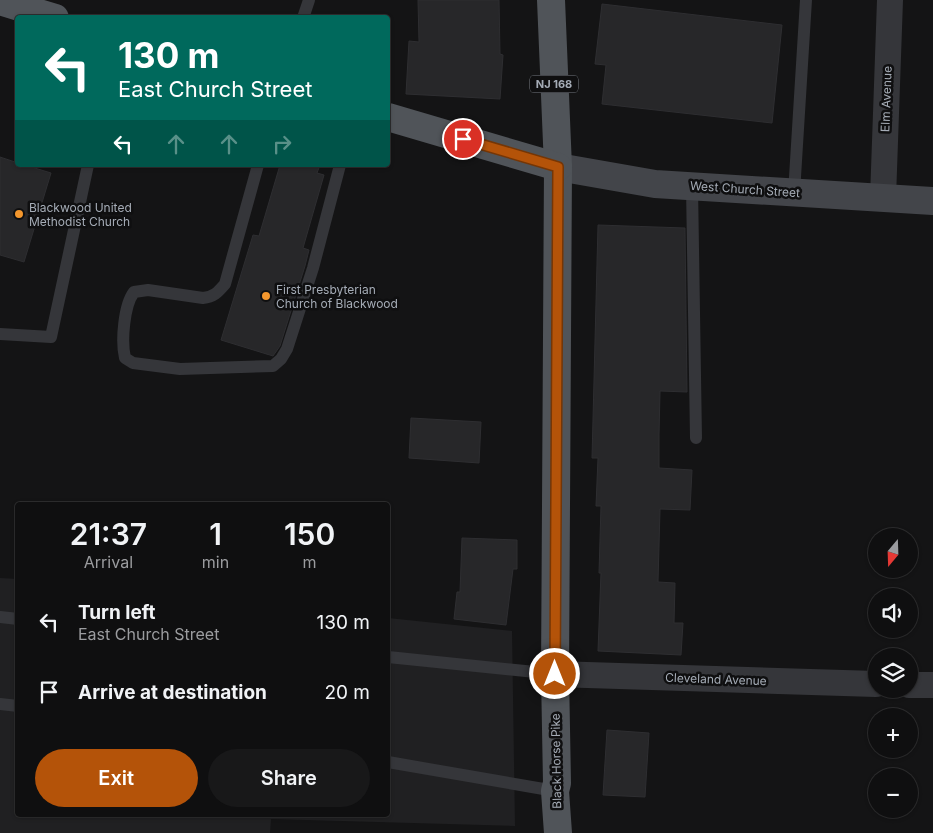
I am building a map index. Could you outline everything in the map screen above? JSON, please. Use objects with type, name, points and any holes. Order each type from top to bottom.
[{"type":"main road","name":"Black Horse Pike","points":[[551,0],[558,167],[555,674],[557,783],[555,791],[558,833]]},
{"type":"main road","points":[[0,1],[46,15]]},
{"type":"main road","points":[[390,118],[558,167]]},
{"type":"main road","name":"West Church Street","points":[[558,167],[655,184],[933,201]]},
{"type":"street","name":"Elm Avenue","points":[[883,198],[890,0]]},
{"type":"street","name":"Cleveland Avenue","points":[[555,674],[868,684]]},
{"type":"street","points":[[918,685],[933,685]]},
{"type":"lane","points":[[305,15],[309,0]]},
{"type":"lane","points":[[794,193],[806,0]]},
{"type":"lane","points":[[0,334],[51,337],[88,167]]},
{"type":"lane","points":[[257,167],[225,284],[217,294],[203,298],[148,290],[134,292],[128,300],[122,347],[125,358],[133,363],[180,369],[273,366],[281,359],[287,349],[313,268],[339,167]]},
{"type":"lane","points":[[692,186],[696,438]]},
{"type":"lane","points":[[0,618],[15,619]]},
{"type":"lane","points":[[390,657],[555,674]]},
{"type":"lane","points":[[0,704],[15,706]]},
{"type":"lane","points":[[390,762],[555,791]]},
{"type":"shaded area","points":[[0,578],[15,579],[15,817],[390,817],[390,618],[512,631],[515,826],[271,819],[270,833],[0,833]]},
{"type":"building","points":[[418,0],[499,0],[500,54],[503,55],[500,99],[406,94],[409,41],[419,42]]},
{"type":"building","points":[[602,4],[782,25],[772,123],[602,104],[606,65],[595,64]]},
{"type":"building","name":"Blackwood United Methodist Church","points":[[0,157],[15,162],[15,167],[32,167],[51,173],[24,262],[0,255]]},
{"type":"building","name":"First Presbyterian Church of Blackwood","points":[[279,167],[319,167],[317,173],[324,175],[303,248],[309,250],[280,346],[273,356],[221,340],[253,235],[259,236]]},
{"type":"building","points":[[598,225],[685,228],[687,392],[660,391],[659,435],[659,468],[692,470],[690,510],[660,509],[658,582],[675,583],[674,623],[683,623],[681,655],[598,651],[601,506],[596,506],[598,458],[592,458]]},
{"type":"building","points":[[411,418],[481,422],[479,463],[409,458]]},
{"type":"building","points":[[462,538],[517,540],[517,569],[513,569],[506,625],[454,619],[457,592],[460,592]]},
{"type":"building","points":[[607,730],[649,733],[645,797],[603,795]]},
{"type":"place","name":"Blackwood United Methodist Church","points":[[19,214]]},
{"type":"place","name":"First Presbyterian Church of Blackwood","points":[[266,296]]},
{"type":"route","points":[[463,139],[558,167],[555,674]]}]
